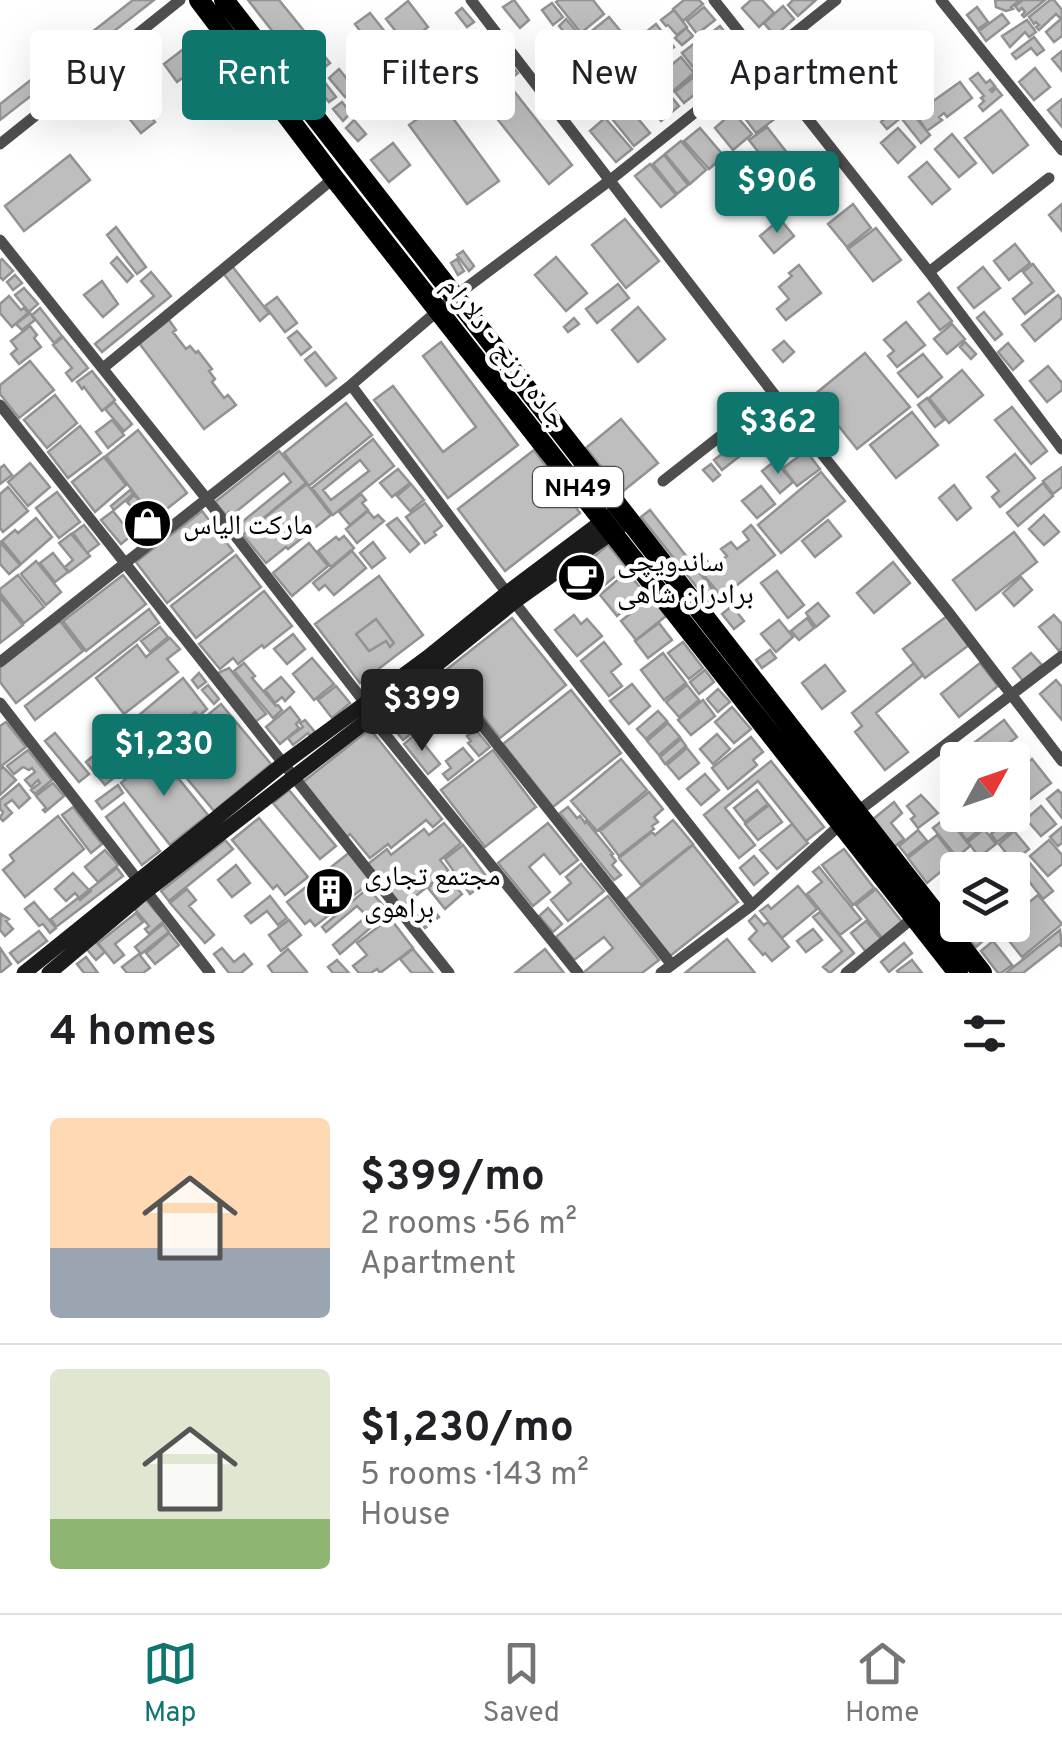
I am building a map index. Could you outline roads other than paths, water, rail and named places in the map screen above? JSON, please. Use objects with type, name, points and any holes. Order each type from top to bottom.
[{"type":"highway","name":"جاده زرنج - دلارام","points":[[199,0],[334,178],[446,303]]},
{"type":"highway","name":"جاده زرنج - دلارام","points":[[224,0],[446,303],[849,818],[982,973]]},
{"type":"highway","name":"جاده زرنج - دلارام","points":[[849,818],[914,917],[958,973]]},
{"type":"main road","points":[[48,973],[141,886],[283,764],[369,709],[617,520]]},
{"type":"main road","points":[[24,973],[295,777],[369,709]]},
{"type":"street","points":[[0,144],[180,0]]},
{"type":"street","points":[[472,0],[1062,762]]},
{"type":"street","points":[[714,0],[738,30]]},
{"type":"street","points":[[799,30],[836,0]]},
{"type":"street","points":[[941,0],[1062,150]]},
{"type":"street","points":[[0,662],[351,384],[446,303],[693,115]]},
{"type":"street","points":[[809,120],[1062,449]]},
{"type":"street","points":[[102,368],[334,178]]},
{"type":"street","points":[[928,272],[1049,178]]},
{"type":"street","points":[[0,240],[578,973]]},
{"type":"street","points":[[351,384],[510,598],[752,905]]},
{"type":"street","points":[[662,481],[774,394]]},
{"type":"street","points":[[0,404],[449,973]]},
{"type":"street","points":[[432,662],[666,969],[752,905],[849,818],[1062,656]]},
{"type":"street","points":[[0,703],[210,973]]},
{"type":"street","points":[[846,973],[914,917]]},
{"type":"place","name":"مارکت الیاس","points":[[148,524]]},
{"type":"place","name":"ساندویچی برادران شاهی","points":[[582,577]]},
{"type":"place","name":"مجتمع تجاری براهوی","points":[[329,891]]}]
